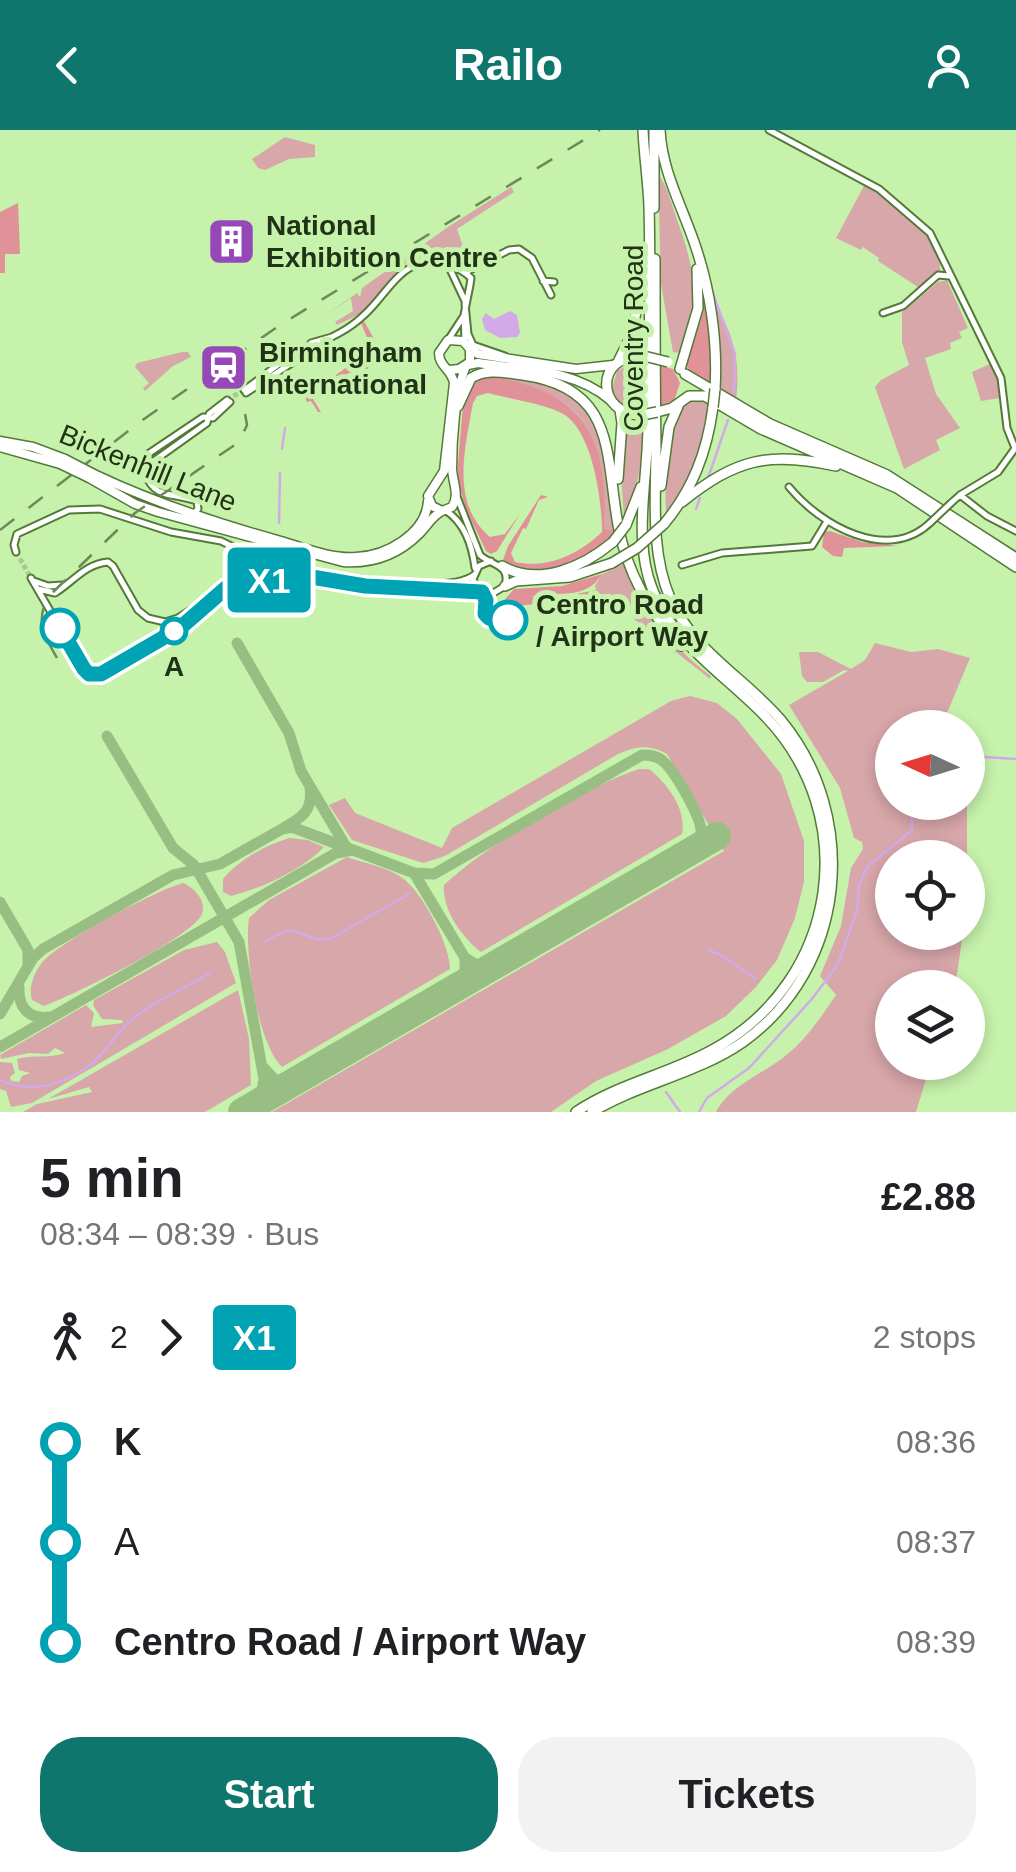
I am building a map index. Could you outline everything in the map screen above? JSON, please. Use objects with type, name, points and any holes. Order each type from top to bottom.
[{"type":"highway","name":"Coventry Road","points":[[643,130],[649,217],[643,549],[648,575],[668,622],[724,680]]},
{"type":"highway","name":"Coventry Road","points":[[657,130],[657,542]]},
{"type":"highway","points":[[657,130],[662,168],[707,297]]},
{"type":"highway","points":[[505,586],[516,581],[570,577],[612,563],[638,548],[682,502],[702,461],[713,407],[715,350],[696,246],[667,176],[657,130]]},
{"type":"highway","points":[[644,158],[642,283],[632,334],[606,383],[610,400],[620,410],[642,415],[702,394],[761,429],[896,488],[1016,566]]},
{"type":"highway","points":[[592,1112],[718,1057],[759,1028],[789,997],[804,973],[824,927],[834,880],[828,809],[808,760],[780,719],[687,628],[666,587],[657,542],[665,452],[672,418],[687,388],[683,372],[698,308],[695,258]]},
{"type":"highway","points":[[616,363],[644,356],[668,362],[770,424],[887,475],[1016,556]]},
{"type":"highway","points":[[458,406],[468,381],[486,372],[541,378],[574,392],[597,416],[607,441],[622,525],[640,589],[668,634],[782,735],[813,789],[825,842],[826,877],[813,936],[780,992],[738,1034],[714,1050],[617,1090],[576,1112]]},
{"type":"highway","points":[[502,566],[522,574],[560,571],[586,562],[613,542],[642,485],[648,374]]},
{"type":"highway","points":[[620,410],[622,525]]},
{"type":"highway","points":[[682,502],[725,470],[755,460],[797,458],[859,471]]},
{"type":"main road","points":[[468,346],[467,366],[460,382],[452,466],[454,504],[444,510],[435,509],[428,500],[444,471],[454,383],[438,357],[448,340],[468,346],[478,354],[576,369],[616,363]]},
{"type":"main road","points":[[449,370],[478,363],[563,376],[592,386],[610,400]]},
{"type":"main road","name":"Bickenhill Lane","points":[[0,444],[33,447],[158,512],[343,562],[366,562],[392,553],[444,510]]},
{"type":"main road","name":"Bickenhill Lane","points":[[100,480],[177,510],[329,554],[356,558],[402,542],[421,522],[428,500]]},
{"type":"main road","points":[[434,485],[445,482],[456,493]]},
{"type":"street","points":[[768,130],[879,189],[930,233],[1001,378],[1007,428],[1016,447],[998,472],[960,495],[912,535],[893,540],[859,535],[826,523],[789,486]]},
{"type":"street","points":[[456,277],[508,250],[523,250],[532,258],[552,295]]},
{"type":"street","points":[[245,391],[362,318],[393,282],[411,268],[429,261],[464,272],[470,282],[464,315],[468,346]]},
{"type":"street","points":[[459,287],[470,282],[488,263]]},
{"type":"street","points":[[446,265],[456,277],[474,345],[510,359]]},
{"type":"street","points":[[883,313],[903,306],[938,275],[950,276]]},
{"type":"street","points":[[544,282],[554,282]]},
{"type":"street","points":[[448,340],[464,315]]},
{"type":"street","points":[[147,467],[228,401]]},
{"type":"street","points":[[147,467],[139,460],[203,417],[208,418]]},
{"type":"street","points":[[147,456],[154,488],[161,494],[199,504],[194,512],[177,510]]},
{"type":"street","points":[[38,589],[55,593],[95,565],[111,564],[138,610],[157,622],[171,622],[226,588],[253,582],[263,584],[288,573],[365,586],[498,594],[507,575],[502,566],[480,555],[456,493]]},
{"type":"street","points":[[960,495],[987,516],[1016,531]]},
{"type":"street","points":[[16,552],[17,534],[69,510],[90,508],[171,532],[238,546],[304,570]]},
{"type":"street","points":[[444,510],[454,516],[465,533],[474,584],[482,592]]},
{"type":"street","points":[[682,565],[722,553],[814,547],[826,523]]},
{"type":"street","points":[[238,546],[257,561],[268,564],[368,580],[459,584],[491,562]]},
{"type":"street","points":[[253,582],[249,569],[257,561]]},
{"type":"street","points":[[268,564],[270,578]]},
{"type":"street","points":[[65,584],[48,586],[32,579],[84,669],[94,675],[180,628],[226,588]]},
{"type":"shaded area","points":[[285,137],[315,145],[315,157],[289,159],[265,170],[258,168],[252,159]]},
{"type":"shaded area","points":[[658,174],[691,268],[692,318],[680,353],[673,352],[661,284]]},
{"type":"shaded area","points":[[865,184],[913,222],[933,245],[940,272],[921,289],[863,247],[861,250],[836,238]]},
{"type":"shaded area","points":[[511,187],[514,192],[457,229],[466,255],[474,254],[477,262],[423,256],[402,266],[358,315],[337,325],[335,322],[353,311],[351,298],[323,317],[357,293],[360,297],[362,288]]},
{"type":"shaded area","points":[[18,203],[20,254],[5,254],[5,273],[0,273],[0,212]]},
{"type":"shaded area","points":[[947,280],[968,328],[959,332],[962,338],[950,343],[951,349],[925,358],[936,394],[960,428],[936,440],[940,450],[904,469],[875,387],[909,365],[902,342],[902,312],[938,282]]},
{"type":"shaded area","points":[[703,303],[711,332],[710,389],[686,365]]},
{"type":"shaded area","points":[[713,307],[718,308],[733,342],[736,401],[720,392]]},
{"type":"shaded area","points":[[510,311],[517,315],[517,337],[500,338],[485,330],[482,319],[486,313],[494,319]]},
{"type":"shaded area","points":[[364,321],[378,346],[367,359],[371,361],[362,382],[350,372],[313,399],[318,412],[305,397],[361,357],[368,340],[361,323]]},
{"type":"shaded area","points":[[182,352],[191,357],[173,366],[145,391],[143,388],[149,383],[135,367],[137,363]]},
{"type":"shaded area","points":[[635,361],[644,363],[642,410],[623,405],[612,389],[617,371]]},
{"type":"shaded area","points":[[990,364],[997,377],[1000,398],[981,401],[972,372]]},
{"type":"shaded area","points":[[659,365],[673,369],[680,383],[674,401],[660,405]]},
{"type":"shaded area","points":[[487,373],[542,380],[565,390],[581,403],[602,440],[617,530],[605,529],[599,463],[587,427],[575,412],[533,388],[479,378]]},
{"type":"shaded area","points":[[495,377],[558,399],[573,410],[594,443],[601,464],[605,529],[617,530],[594,552],[564,568],[532,572],[503,560],[541,495],[548,497],[539,500],[526,529],[523,528],[511,553],[515,562],[539,563],[562,558],[602,532],[598,486],[589,452],[575,424],[565,415],[488,393],[477,396],[464,456],[469,508],[490,537],[505,534],[520,514],[497,551],[491,554],[465,507],[457,475],[464,393],[477,380]]},
{"type":"shaded area","points":[[694,398],[709,399],[705,430],[690,475],[666,516],[671,435],[684,407]]},
{"type":"shaded area","points":[[643,422],[639,472],[624,519],[621,475],[626,424]]},
{"type":"shaded area","points":[[824,532],[862,542],[899,546],[844,548],[842,557],[833,556],[822,547]]},
{"type":"shaded area","points":[[626,563],[661,625],[710,679],[634,619],[630,603],[623,596],[597,595],[595,586],[602,574]]},
{"type":"shaded area","points":[[602,574],[580,591],[552,594],[548,590],[532,597],[552,599],[596,590],[597,595],[566,602],[498,607],[514,589],[562,586]]},
{"type":"shaded area","points":[[875,643],[911,652],[938,649],[970,658],[948,710],[875,710],[875,820],[967,820],[967,840],[875,840],[875,950],[960,950],[958,970],[875,970],[875,1080],[926,1080],[916,1112],[716,1112],[738,1087],[799,1043],[836,995],[820,976],[841,926],[851,868],[863,849],[862,842],[854,838],[840,788],[789,705],[848,671],[823,682],[807,682],[802,676],[799,652],[818,652],[851,669],[865,660]]},
{"type":"shaded area","points":[[690,696],[717,703],[737,719],[781,774],[804,841],[804,882],[795,918],[777,960],[756,987],[726,1016],[668,1049],[596,1081],[551,1112],[272,1112],[724,851],[667,754],[649,747],[618,754],[445,856],[423,863],[352,840],[329,805],[345,798],[355,813],[442,848],[452,828],[671,701]]},
{"type":"shaded area","points":[[639,769],[649,769],[669,790],[682,816],[682,834],[481,952],[474,946],[450,913],[444,885],[537,819]]},
{"type":"shaded area","points":[[289,838],[324,847],[304,864],[268,883],[231,896],[223,892],[223,879],[237,865]]},
{"type":"shaded area","points":[[347,857],[389,871],[409,884],[440,933],[450,969],[282,1067],[266,1038],[254,996],[249,918],[269,900]]},
{"type":"shaded area","points":[[183,883],[201,899],[202,914],[177,937],[79,991],[44,1006],[32,1000],[34,976],[50,955],[108,918]]},
{"type":"shaded area","points":[[217,942],[225,952],[236,983],[32,1103],[11,1107],[6,1091],[0,1089],[0,1062],[12,1063],[15,1073],[11,1081],[19,1082],[30,1073],[19,1070],[17,1059],[65,1053],[55,1048],[48,1054],[29,1053],[1,1059],[0,1055],[86,1005],[94,1013],[91,1027],[123,1023],[102,1019],[94,1000],[184,950]]},
{"type":"shaded area","points":[[238,990],[249,1039],[251,1085],[205,1112],[23,1112],[37,1104],[92,1092],[89,1087],[48,1099]]},
{"type":"waterway","points":[[712,291],[735,354],[734,392]]},
{"type":"waterway","points":[[708,478],[728,420]]},
{"type":"waterway","points":[[282,449],[285,428]]},
{"type":"waterway","points":[[279,523],[280,473]]},
{"type":"waterway","points":[[696,509],[700,498]]},
{"type":"waterway","points":[[985,757],[1016,759]]},
{"type":"waterway","points":[[699,1112],[707,1098],[749,1068],[837,966],[857,911],[859,884],[868,866],[912,830],[912,820]]},
{"type":"waterway","points":[[266,941],[288,931],[332,938],[409,894]]},
{"type":"waterway","points":[[708,950],[756,979]]},
{"type":"waterway","points":[[0,1080],[37,1087],[72,1076],[94,1062],[139,1014],[210,973]]},
{"type":"waterway","points":[[666,1092],[680,1112]]},
{"type":"taxiway","points":[[237,643],[289,733],[301,771],[345,845]]},
{"type":"taxiway","points":[[107,736],[173,848],[194,865],[239,942],[264,1079],[258,1112]]},
{"type":"taxiway","points":[[414,873],[434,874],[642,755],[664,762],[693,806],[701,832],[688,852]]},
{"type":"taxiway","points":[[285,827],[305,812],[310,788]]},
{"type":"taxiway","points":[[0,1014],[33,958],[43,949],[173,875],[220,864],[292,827],[414,873],[465,958],[465,975],[458,986]]},
{"type":"taxiway","points":[[0,1047],[336,853],[353,850]]},
{"type":"taxiway","points":[[0,902],[28,950],[28,965]]},
{"type":"taxiway","points":[[465,958],[479,966],[497,964]]},
{"type":"taxiway","points":[[19,987],[26,1011],[49,1017]]},
{"type":"taxiway","points":[[263,1067],[275,1080],[296,1080]]},
{"type":"taxiway","points":[[263,1108],[282,1089]]},
{"type":"runway","points":[[242,1112],[717,836]]},
{"type":"tunnel","points":[[227,400],[244,390]]},
{"type":"tunnel","points":[[16,552],[31,578]]},
{"type":"railway","points":[[0,530],[144,419],[280,325],[600,130]]},
{"type":"railway","points":[[57,658],[42,620],[50,595],[135,513],[239,442],[247,425],[244,408]]},
{"type":"bus line","name":"X1","points":[[60,628],[84,669],[89,674],[101,674],[180,628],[226,588],[242,583],[263,584],[276,575],[288,573],[365,586],[482,592],[486,598],[485,614],[497,621],[508,620]]},
{"type":"place","name":"National Exhibition Centre","points":[[231,241]]},
{"type":"place","name":"Birmingham International","points":[[224,368]]},
{"type":"place","name":"Centro Road / Airport Way","points":[[508,620]]},
{"type":"place","name":"A","points":[[174,631]]}]
